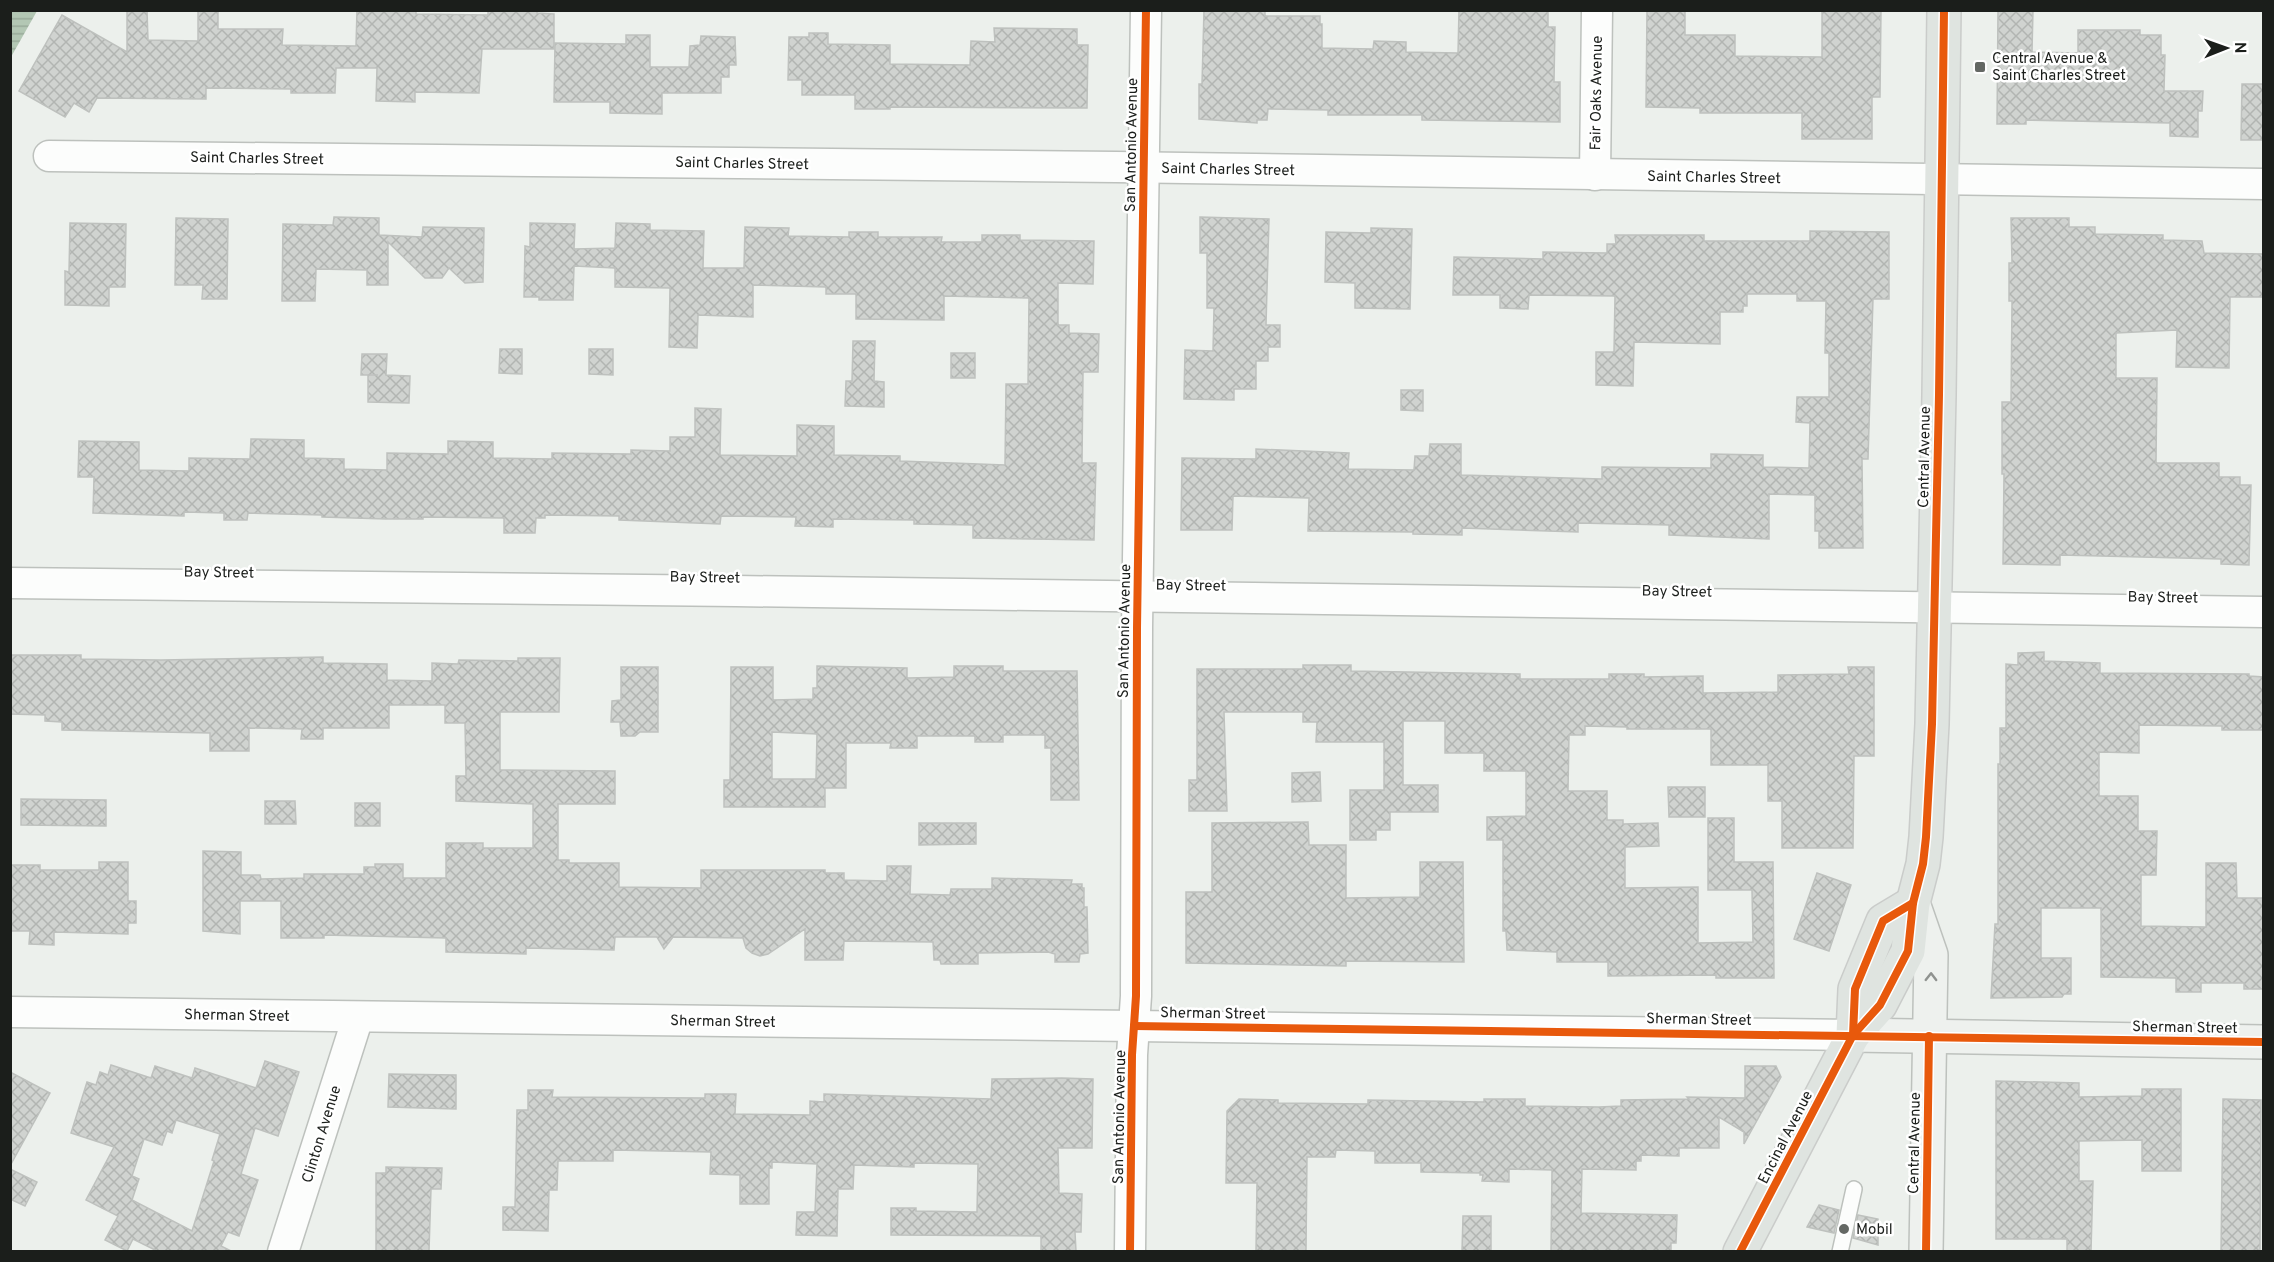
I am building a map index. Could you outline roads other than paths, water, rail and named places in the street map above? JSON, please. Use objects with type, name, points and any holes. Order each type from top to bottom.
[{"type":"main road","name":"Central Avenue","points":[[1913,903],[1923,864],[1926,837],[1932,724],[1944,10]]},
{"type":"main road","name":"Encinal Avenue","points":[[1740,1251],[1853,1035],[1855,989],[1883,921],[1913,903]]},
{"type":"street","name":"San Antonio Avenue","points":[[1130,1251],[1136,996],[1137,597],[1146,10]]},
{"type":"street","name":"Fair Oaks Avenue","points":[[1595,175],[1597,10]]},
{"type":"street","name":"Saint Charles Street","points":[[49,156],[1145,168],[2264,184]]},
{"type":"street","name":"Bay Street","points":[[10,583],[2264,612]]},
{"type":"street","name":"Central Avenue","points":[[1913,903],[1931,955],[1926,1251]]},
{"type":"street","name":"Sherman Street","points":[[10,1012],[2264,1042]]},
{"type":"street","name":"Clinton Avenue","points":[[283,1251],[358,1017]]},
{"type":"lane","points":[[1840,1251],[1854,1189]]},
{"type":"place","name":"Central Avenue & Saint Charles Street","points":[[1980,67]]},
{"type":"place","name":"Mobil","points":[[1844,1229]]}]
